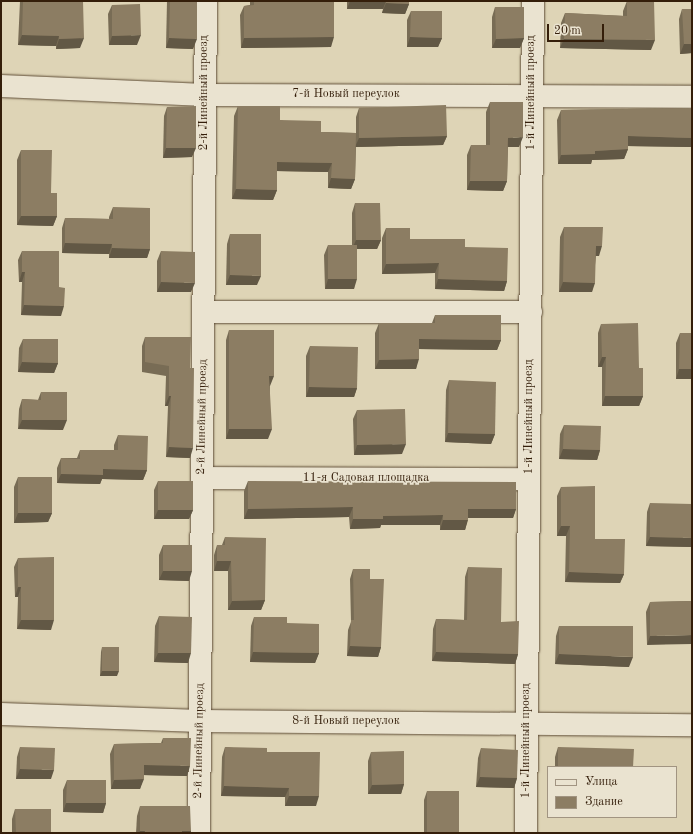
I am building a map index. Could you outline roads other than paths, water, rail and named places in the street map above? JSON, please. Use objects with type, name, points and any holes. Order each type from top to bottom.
[{"type":"street","name":"2-й Линейный проезд","points":[[199,833],[206,1]]},
{"type":"street","name":"1-й Линейный проезд","points":[[526,833],[533,1]]},
{"type":"street","name":"7-й Новый переулок","points":[[1,86],[205,95],[692,97]]},
{"type":"street","points":[[204,312],[531,312]]},
{"type":"street","name":"11-я Садовая площадка","points":[[203,478],[529,479]]},
{"type":"street","name":"8-й Новый переулок","points":[[1,714],[200,721],[692,725]]}]
